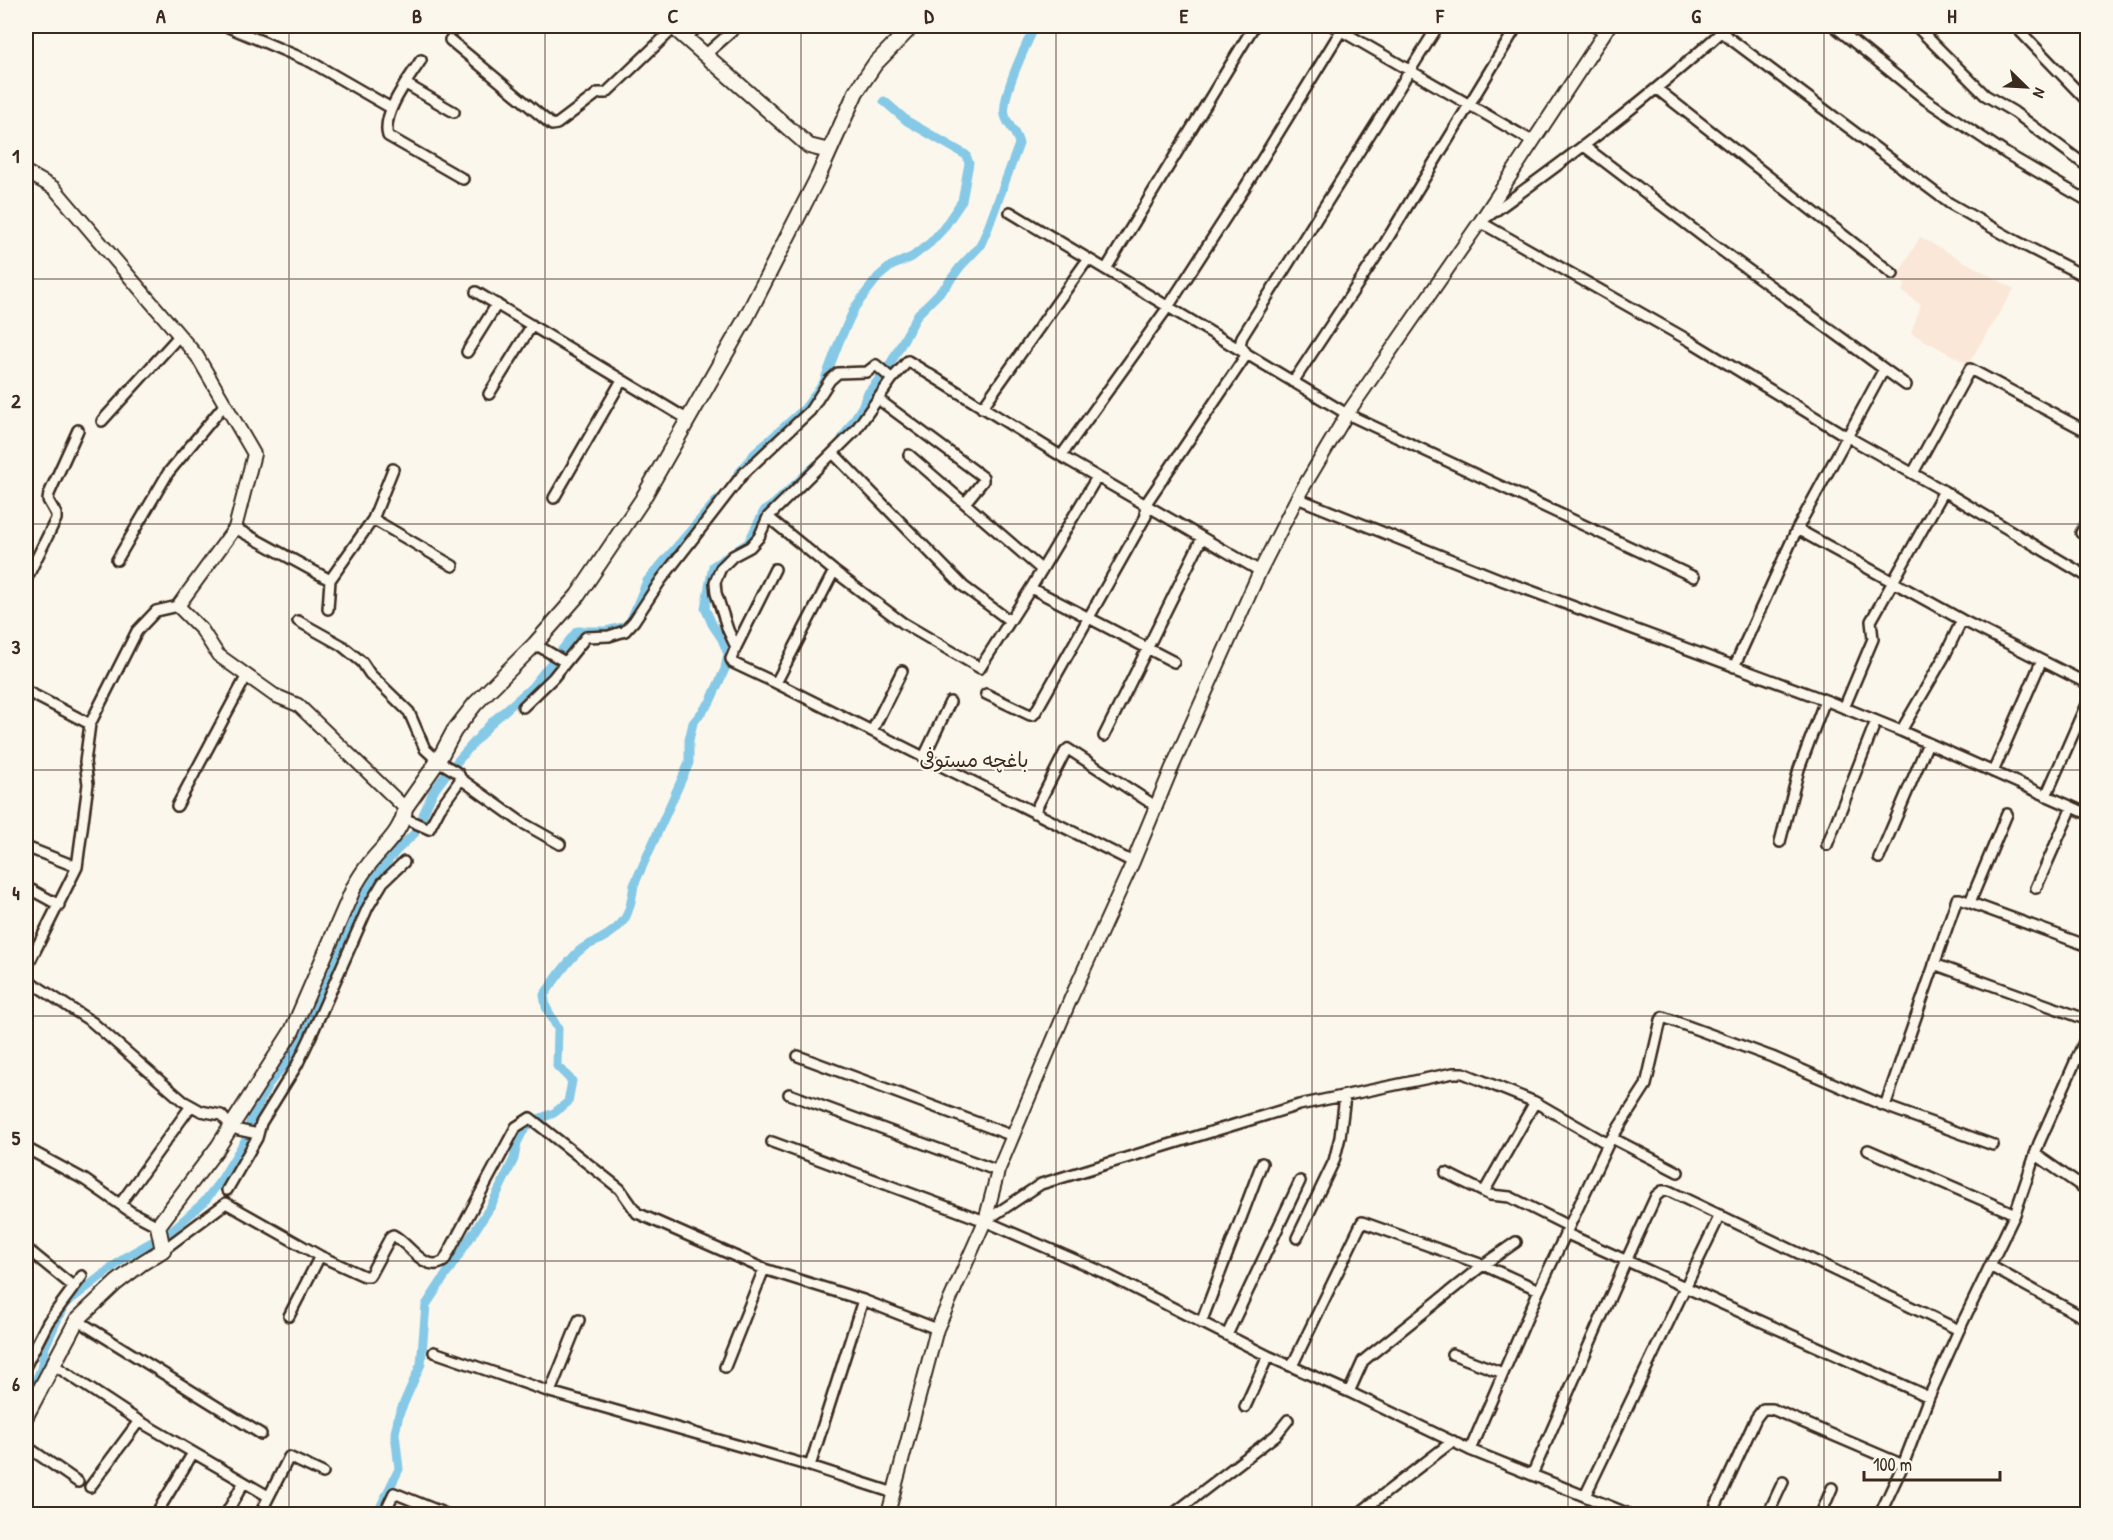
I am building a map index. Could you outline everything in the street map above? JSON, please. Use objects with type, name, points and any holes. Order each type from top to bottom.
[{"type":"main road","points":[[26,1416],[76,1320],[116,1283],[142,1263],[235,1129],[295,1032],[354,887],[367,866],[394,835],[442,763],[454,731],[475,704],[535,644],[578,595],[636,509],[746,318],[818,177],[856,92],[875,64],[912,26]]},
{"type":"main road","points":[[673,27],[809,146],[829,151]]},
{"type":"street","points":[[685,38],[699,26]]},
{"type":"street","points":[[705,55],[738,26]]},
{"type":"street","points":[[1106,270],[1254,26]]},
{"type":"street","points":[[1247,354],[1240,345],[1242,337],[1438,26]]},
{"type":"street","points":[[1293,382],[1385,243],[1517,26]]},
{"type":"street","points":[[889,1514],[937,1329],[985,1221],[999,1171],[1071,998],[1260,571],[1297,498],[1347,414],[1480,222],[1607,29],[1593,26]]},
{"type":"street","points":[[1834,26],[1926,100],[2007,154],[2088,201]]},
{"type":"street","points":[[1916,26],[1985,95],[2014,112],[2088,167]]},
{"type":"street","points":[[2015,26],[2088,102]]},
{"type":"street","points":[[233,27],[311,62],[391,108]]},
{"type":"street","points":[[450,40],[552,125],[557,124],[598,93],[606,93],[673,27]]},
{"type":"street","points":[[1061,456],[1168,307],[1239,197],[1339,27],[1532,141]]},
{"type":"street","points":[[1480,222],[1657,89],[1725,28],[1949,203],[2088,278]]},
{"type":"street","points":[[421,60],[391,108],[388,136],[463,179]]},
{"type":"street","points":[[406,84],[454,112]]},
{"type":"street","points":[[1657,89],[1893,274]]},
{"type":"street","points":[[1584,146],[1710,242],[1906,385]]},
{"type":"street","points":[[26,172],[54,188],[197,356],[254,453],[235,528],[178,606],[156,611],[137,631],[90,724],[85,762],[88,784],[77,867],[26,969]]},
{"type":"street","points":[[1010,212],[1347,414],[1694,577]]},
{"type":"street","points":[[1480,222],[1690,341],[1846,436],[1944,491],[2088,577]]},
{"type":"street","points":[[982,408],[1088,259]]},
{"type":"street","points":[[476,292],[687,418]]},
{"type":"street","points":[[467,352],[497,304]]},
{"type":"street","points":[[489,394],[532,325]]},
{"type":"street","points":[[102,421],[179,336]]},
{"type":"street","points":[[986,694],[1033,716],[1146,516],[1145,506],[1247,354]]},
{"type":"street","points":[[736,647],[720,609],[715,582],[722,567],[733,556],[750,547],[768,518],[855,431],[892,379],[908,361],[1061,456],[1260,571]]},
{"type":"street","points":[[523,706],[553,678],[585,637],[609,636],[625,631],[661,580],[743,474],[810,411],[830,380],[838,373],[867,372],[876,365],[892,379]]},
{"type":"street","points":[[1734,667],[1797,529],[1884,369]]},
{"type":"street","points":[[1913,474],[1970,369],[2088,432]]},
{"type":"street","points":[[554,498],[622,380]]},
{"type":"street","points":[[878,399],[983,477],[983,481],[965,503]]},
{"type":"street","points":[[117,560],[168,474],[225,404]]},
{"type":"street","points":[[26,579],[56,519],[56,514],[48,500],[49,494],[78,430]]},
{"type":"street","points":[[833,453],[963,586],[1010,621]]},
{"type":"street","points":[[909,455],[1042,570]]},
{"type":"street","points":[[328,609],[330,580],[373,519],[393,468]]},
{"type":"street","points":[[768,518],[903,623],[977,667],[982,666],[1097,477]]},
{"type":"street","points":[[1844,708],[1873,639],[1871,621],[1944,491]]},
{"type":"street","points":[[1297,498],[1504,582],[1825,700],[2088,814]]},
{"type":"street","points":[[373,519],[453,566]]},
{"type":"street","points":[[2082,532],[2088,521]]},
{"type":"street","points":[[235,528],[330,580]]},
{"type":"street","points":[[1797,529],[1962,620],[2088,684]]},
{"type":"street","points":[[1104,736],[1202,538]]},
{"type":"street","points":[[775,569],[736,647],[731,662],[1133,862]]},
{"type":"street","points":[[776,683],[834,571]]},
{"type":"street","points":[[1031,588],[1173,662]]},
{"type":"street","points":[[178,606],[202,630],[218,655],[274,695],[298,705],[406,815],[429,829],[460,776]]},
{"type":"street","points":[[1901,731],[1944,657],[1962,620]]},
{"type":"street","points":[[298,621],[341,645],[362,662],[370,674],[408,712],[425,749],[521,822],[560,844]]},
{"type":"street","points":[[535,644],[565,662]]},
{"type":"street","points":[[1993,772],[2041,662]]},
{"type":"street","points":[[872,731],[902,670]]},
{"type":"street","points":[[177,806],[246,677]]},
{"type":"street","points":[[26,691],[90,724]]},
{"type":"street","points":[[1780,842],[1799,769],[1825,700]]},
{"type":"street","points":[[2046,796],[2088,700]]},
{"type":"street","points":[[924,757],[950,702]]},
{"type":"street","points":[[1827,844],[1876,721]]},
{"type":"street","points":[[1879,858],[1928,743]]},
{"type":"street","points":[[1034,813],[1068,749],[1157,807]]},
{"type":"street","points":[[2036,888],[2072,807]]},
{"type":"street","points":[[1970,902],[2007,814]]},
{"type":"street","points":[[26,846],[77,867]]},
{"type":"street","points":[[227,1190],[261,1123],[297,1065],[368,907],[383,882],[404,862]]},
{"type":"street","points":[[26,887],[59,905]]},
{"type":"street","points":[[1885,1106],[1957,899],[2088,946]]},
{"type":"street","points":[[1934,964],[2088,1020]]},
{"type":"street","points":[[26,979],[92,1022],[183,1101],[201,1111],[221,1115],[235,1129],[256,1134]]},
{"type":"street","points":[[1470,1450],[1567,1229],[1610,1141],[1646,1084],[1663,1017],[1772,1057],[1885,1106],[1993,1145]]},
{"type":"street","points":[[295,1032],[310,1038]]},
{"type":"street","points":[[1880,1515],[1959,1330],[2015,1214],[2035,1154],[2084,1050],[2088,1033]]},
{"type":"street","points":[[798,1056],[1013,1136]]},
{"type":"street","points":[[985,1221],[1041,1184],[1299,1105],[1453,1073],[1463,1073],[1535,1102],[1610,1141],[1678,1172]]},
{"type":"street","points":[[789,1094],[999,1171]]},
{"type":"street","points":[[1297,1238],[1334,1161],[1340,1137],[1345,1096]]},
{"type":"street","points":[[1484,1192],[1535,1102]]},
{"type":"street","points":[[120,1204],[191,1106]]},
{"type":"street","points":[[26,1148],[85,1180],[120,1204],[160,1238],[226,1203],[320,1256],[364,1276],[369,1276],[393,1235],[427,1263],[440,1264],[444,1261],[516,1127],[530,1118],[620,1189],[637,1214],[764,1269],[863,1300],[937,1329]]},
{"type":"street","points":[[772,1142],[985,1221],[1100,1271],[1268,1356],[1470,1450],[1629,1515]]},
{"type":"street","points":[[1868,1150],[2015,1214]]},
{"type":"street","points":[[2035,1154],[2088,1191]]},
{"type":"street","points":[[1201,1323],[1262,1163]]},
{"type":"street","points":[[1446,1173],[1484,1192],[1500,1197],[1510,1197],[1626,1261],[1929,1397]]},
{"type":"street","points":[[1227,1335],[1300,1181]]},
{"type":"street","points":[[1532,1474],[1626,1261],[1656,1196],[1662,1191],[1669,1191],[1959,1330]]},
{"type":"street","points":[[1585,1496],[1720,1215]]},
{"type":"street","points":[[1292,1366],[1362,1222],[1483,1265],[1539,1290]]},
{"type":"street","points":[[1349,1392],[1364,1361],[1369,1356],[1483,1265],[1516,1242]]},
{"type":"street","points":[[26,1248],[74,1287]]},
{"type":"street","points":[[290,1316],[320,1256]]},
{"type":"street","points":[[1990,1266],[2088,1320]]},
{"type":"street","points":[[725,1367],[764,1269]]},
{"type":"street","points":[[26,1365],[48,1322],[82,1276]]},
{"type":"street","points":[[810,1466],[863,1300]]},
{"type":"street","points":[[76,1320],[261,1434]]},
{"type":"street","points":[[550,1392],[579,1320]]},
{"type":"street","points":[[434,1352],[550,1392],[810,1466],[894,1493]]},
{"type":"street","points":[[1452,1354],[1503,1372]]},
{"type":"street","points":[[1245,1407],[1268,1356]]},
{"type":"street","points":[[54,1365],[139,1421],[268,1496]]},
{"type":"street","points":[[1712,1515],[1756,1418],[1763,1409],[1772,1409],[1903,1465]]},
{"type":"street","points":[[1173,1515],[1276,1435],[1288,1420]]},
{"type":"street","points":[[90,1487],[139,1421]]},
{"type":"street","points":[[1359,1515],[1453,1441]]},
{"type":"street","points":[[26,1446],[78,1482]]},
{"type":"street","points":[[156,1515],[194,1453]]},
{"type":"street","points":[[260,1515],[289,1457],[323,1473]]},
{"type":"street","points":[[226,1515],[244,1482]]},
{"type":"street","points":[[1768,1515],[1783,1482]]},
{"type":"street","points":[[1821,1515],[1832,1488]]},
{"type":"street","points":[[384,1515],[394,1492],[446,1515]]},
{"type":"shaded area","points":[[1920,237],[2014,289],[1968,364],[1911,333],[1921,305],[1902,291],[1906,284],[1896,279]]},
{"type":"waterway","points":[[842,439],[862,407],[867,394],[888,368],[918,314],[946,286],[980,246],[1019,144],[1006,119],[1005,106],[1015,70],[1035,26]]},
{"type":"waterway","points":[[736,477],[754,454],[805,408],[823,384],[855,307],[878,277],[891,266],[912,257],[930,243],[943,229],[962,201],[969,163],[966,155],[907,121],[884,101]]},
{"type":"waterway","points":[[377,1514],[399,1469],[395,1433],[399,1414],[421,1364],[426,1305],[491,1206],[514,1159],[517,1143],[522,1133],[531,1122],[554,1113],[568,1102],[572,1081],[557,1066],[558,1029],[546,1007],[544,995],[579,951],[615,930],[625,918],[631,904],[634,885],[689,763],[689,740],[693,723],[710,702],[725,669],[728,654],[705,608],[713,566],[748,543],[764,511],[817,464]]},
{"type":"waterway","points":[[26,1401],[41,1369],[45,1347],[64,1305],[127,1256],[170,1232],[204,1202],[221,1180],[246,1139],[250,1122],[268,1085],[293,1053],[307,1028],[364,894],[374,877],[415,833],[433,792],[447,773],[492,722],[531,688],[577,631],[606,631],[623,627],[630,622],[647,581],[718,499]]},
{"type":"district","name":"باغچه مستوفی","points":[[974,759]]}]
